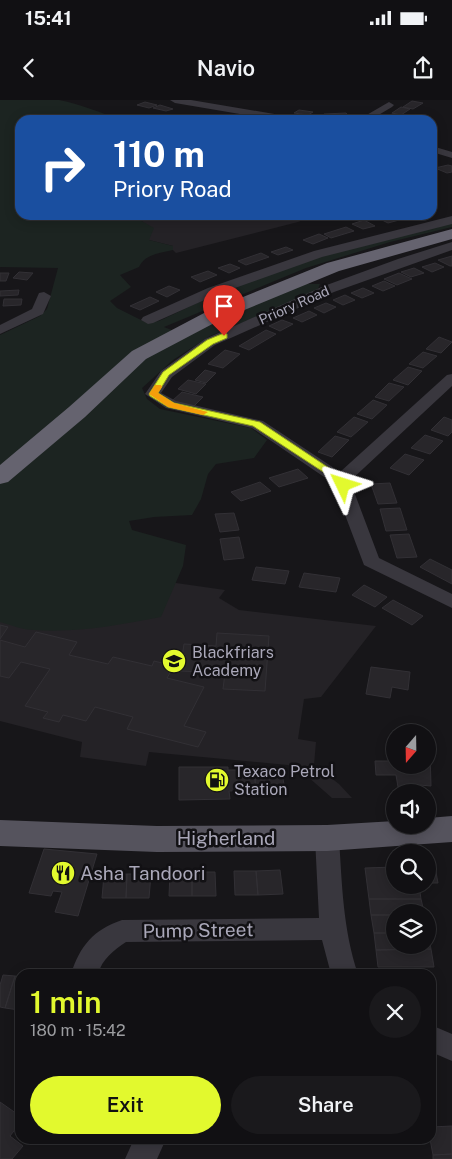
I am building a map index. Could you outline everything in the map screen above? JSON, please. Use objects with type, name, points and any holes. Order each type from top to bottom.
[{"type":"highway","name":"Priory Road","points":[[0,477],[77,412],[139,355],[213,316],[333,267],[452,234]]},
{"type":"main road","name":"Higherland","points":[[0,833],[157,839],[327,838],[362,837],[452,829]]},
{"type":"street","points":[[175,100],[259,115]]},
{"type":"street","points":[[213,108],[228,100]]},
{"type":"street","points":[[372,115],[389,105]]},
{"type":"street","points":[[437,150],[452,155]]},
{"type":"street","points":[[148,320],[213,291],[318,254],[452,220]]},
{"type":"street","name":"Priory Road","points":[[341,480],[256,424],[171,405],[153,394],[166,374],[210,342],[329,289],[452,246]]},
{"type":"street","points":[[0,330],[38,311],[44,296]]},
{"type":"street","points":[[452,378],[341,480],[371,561],[452,602]]},
{"type":"street","points":[[327,838],[334,928],[339,960],[343,969]]},
{"type":"street","name":"Pump Street","points":[[86,969],[89,958],[105,942],[122,931],[334,928]]},
{"type":"street","points":[[436,1040],[452,1048]]},
{"type":"street","points":[[140,1159],[148,1144]]},
{"type":"shaded area","points":[[0,100],[59,100],[109,115],[15,115],[15,220],[140,220],[154,228],[149,240],[173,246],[173,250],[149,257],[139,267],[120,275],[131,287],[110,301],[117,308],[147,323],[159,321],[214,295],[314,258],[452,222],[452,227],[390,242],[306,268],[164,327],[187,336],[223,317],[305,284],[320,284],[317,291],[210,336],[173,360],[142,388],[147,399],[160,409],[251,428],[267,440],[254,458],[216,464],[208,474],[201,499],[192,515],[154,517],[129,521],[132,530],[186,545],[183,566],[161,617],[82,629],[30,630],[0,622],[0,335],[40,316],[47,309],[58,268],[0,267]]},
{"type":"shaded area","points":[[142,220],[303,220],[176,253],[173,250],[173,246],[149,240]]},
{"type":"shaded area","name":"Blackfriars Academy","points":[[0,578],[176,583],[225,590],[219,598],[239,610],[376,626],[321,697],[304,699],[298,739],[316,742],[314,765],[339,784],[352,798],[332,798],[307,776],[288,765],[149,752],[146,766],[80,757],[82,742],[0,721]]},
{"type":"building","points":[[412,101],[423,103],[413,109],[403,107]]},
{"type":"building","points":[[145,102],[157,105],[149,108],[137,105]]},
{"type":"building","points":[[160,105],[173,109],[166,111],[153,108]]},
{"type":"building","points":[[401,107],[410,109],[401,115],[392,113]]},
{"type":"building","points":[[299,110],[313,112],[308,115],[294,113]]},
{"type":"building","points":[[346,113],[348,115],[325,115]]},
{"type":"building","points":[[452,166],[452,172],[447,173],[437,168]]},
{"type":"building","points":[[364,220],[375,226],[363,229],[352,224]]},
{"type":"building","points":[[382,220],[399,220],[388,223]]},
{"type":"building","points":[[346,227],[354,231],[331,238],[324,234]]},
{"type":"building","points":[[319,234],[328,238],[313,244],[303,240]]},
{"type":"building","points":[[286,247],[293,250],[278,255],[271,252]]},
{"type":"building","points":[[261,253],[269,257],[246,265],[238,261]]},
{"type":"building","points":[[452,256],[452,266],[438,260]]},
{"type":"building","points":[[435,263],[444,267],[432,272],[422,267]]},
{"type":"building","points":[[230,264],[240,268],[229,273],[218,268]]},
{"type":"building","points":[[414,268],[424,273],[411,277],[401,272]]},
{"type":"building","points":[[208,271],[217,275],[200,282],[191,277]]},
{"type":"building","points":[[19,272],[33,273],[27,280],[13,278]]},
{"type":"building","points":[[0,273],[9,273],[6,281],[0,281]]},
{"type":"building","points":[[399,273],[412,279],[397,285],[384,279]]},
{"type":"building","points":[[384,281],[395,286],[383,291],[372,286]]},
{"type":"building","points":[[169,286],[180,290],[167,297],[156,292]]},
{"type":"building","points":[[363,288],[374,293],[362,298],[351,293]]},
{"type":"building","points":[[19,290],[18,295],[0,296],[0,291]]},
{"type":"building","points":[[345,295],[355,300],[343,305],[333,300]]},
{"type":"building","points":[[150,297],[159,301],[140,310],[130,306]]},
{"type":"building","points":[[4,299],[22,299],[21,305],[3,306]]},
{"type":"building","points":[[326,303],[336,307],[324,313],[314,308]]},
{"type":"building","points":[[309,311],[317,315],[302,322],[293,318]]},
{"type":"building","points":[[282,320],[293,324],[280,331],[269,326]]},
{"type":"building","points":[[266,330],[276,334],[249,350],[239,346]]},
{"type":"building","points":[[439,337],[452,342],[441,353],[426,349]]},
{"type":"building","points":[[225,350],[240,354],[223,368],[208,364]]},
{"type":"building","points":[[423,352],[437,356],[423,368],[409,364]]},
{"type":"building","points":[[408,367],[422,371],[408,385],[393,380]]},
{"type":"building","points":[[205,370],[216,373],[206,383],[195,380]]},
{"type":"building","points":[[188,380],[206,384],[196,394],[178,389]]},
{"type":"building","points":[[389,383],[404,387],[389,401],[375,397]]},
{"type":"building","points":[[182,392],[203,397],[194,406],[172,401]]},
{"type":"building","points":[[373,400],[387,405],[372,419],[357,414]]},
{"type":"building","points":[[354,417],[368,422],[351,437],[337,432]]},
{"type":"building","points":[[444,417],[452,420],[452,432],[448,436],[431,430]]},
{"type":"building","points":[[425,435],[443,441],[430,454],[411,448]]},
{"type":"building","points":[[335,436],[349,440],[332,457],[318,452]]},
{"type":"building","points":[[405,454],[424,460],[409,475],[390,468]]},
{"type":"building","points":[[298,469],[308,478],[279,487],[269,478]]},
{"type":"building","points":[[260,482],[271,491],[241,501],[231,492]]},
{"type":"building","points":[[390,483],[397,503],[378,504],[371,484]]},
{"type":"building","points":[[400,508],[407,530],[386,531],[380,509]]},
{"type":"building","points":[[234,513],[239,530],[220,532],[215,514]]},
{"type":"building","points":[[409,534],[417,557],[397,558],[390,535]]},
{"type":"building","points":[[239,537],[244,558],[224,560],[220,539]]},
{"type":"building","points":[[430,559],[452,570],[452,584],[420,567]]},
{"type":"building","points":[[256,567],[289,571],[285,584],[252,580]]},
{"type":"building","points":[[304,573],[340,578],[336,592],[299,587]]},
{"type":"building","points":[[364,585],[387,597],[375,607],[352,595]]},
{"type":"building","points":[[393,600],[423,616],[412,625],[382,608]]},
{"type":"building","points":[[0,625],[8,627],[0,639]]},
{"type":"building","points":[[36,632],[77,642],[69,655],[108,664],[113,657],[152,666],[154,661],[174,666],[167,678],[204,687],[184,726],[206,732],[198,747],[127,729],[133,717],[95,707],[86,721],[63,715],[59,722],[43,718],[48,712],[25,706],[50,669],[21,662],[9,678],[0,676],[0,640],[25,647]]},
{"type":"building","points":[[217,633],[269,636],[265,691],[223,689],[225,673],[180,671],[184,644],[216,646]]},
{"type":"building","points":[[371,667],[410,672],[408,690],[392,687],[390,698],[366,694]]},
{"type":"building","points":[[375,761],[386,761],[386,774],[431,774],[431,784],[398,784],[396,775],[376,775]]},
{"type":"building","name":"Texaco Petrol Station","points":[[179,767],[228,767],[228,770],[254,770],[256,790],[229,791],[230,799],[179,800]]},
{"type":"building","points":[[260,769],[282,773],[285,790],[256,790],[254,770]]},
{"type":"building","name":"Asha Tandoori","points":[[44,849],[97,854],[78,916],[55,912],[62,892],[53,891],[51,896],[29,893]]},
{"type":"building","points":[[386,867],[386,894],[420,894],[421,899],[369,899],[365,868]]},
{"type":"building","points":[[280,870],[283,894],[258,895],[256,871]]},
{"type":"building","points":[[234,871],[256,871],[258,895],[235,895]]},
{"type":"building","points":[[192,872],[215,872],[216,896],[192,896]]},
{"type":"building","points":[[192,872],[192,896],[169,896],[170,873]]},
{"type":"building","points":[[127,874],[151,874],[149,898],[126,898]]},
{"type":"building","points":[[127,874],[126,898],[102,898],[104,875]]},
{"type":"building","points":[[369,899],[421,899],[422,904],[386,904],[386,915],[371,915]]},
{"type":"building","points":[[371,915],[386,915],[386,933],[374,933]]},
{"type":"building","points":[[374,933],[386,933],[386,950],[376,950]]},
{"type":"building","points":[[376,950],[386,950],[386,954],[432,954],[434,967],[378,967]]},
{"type":"building","points":[[3,975],[15,976],[5,1008],[0,1007],[0,985]]},
{"type":"building","points":[[15,976],[15,1009],[5,1008]]},
{"type":"building","points":[[0,1102],[15,1112],[15,1130],[10,1136],[15,1140],[15,1144],[23,1146],[12,1159],[0,1159]]},
{"type":"building","points":[[452,1126],[452,1154],[433,1155],[431,1144],[436,1144],[436,1127]]},
{"type":"building","points":[[452,1154],[452,1159],[433,1159],[433,1155]]},
{"type":"slow traffic","points":[[158,387],[153,394],[171,405],[203,412]]},
{"type":"place","name":"Blackfriars Academy","points":[[174,661]]},
{"type":"place","name":"Texaco Petrol Station","points":[[217,780]]},
{"type":"place","name":"Asha Tandoori","points":[[63,873]]},
{"type":"route","points":[[224,336],[210,342],[166,374],[153,394],[171,405],[256,424],[341,480],[343,485]]}]
